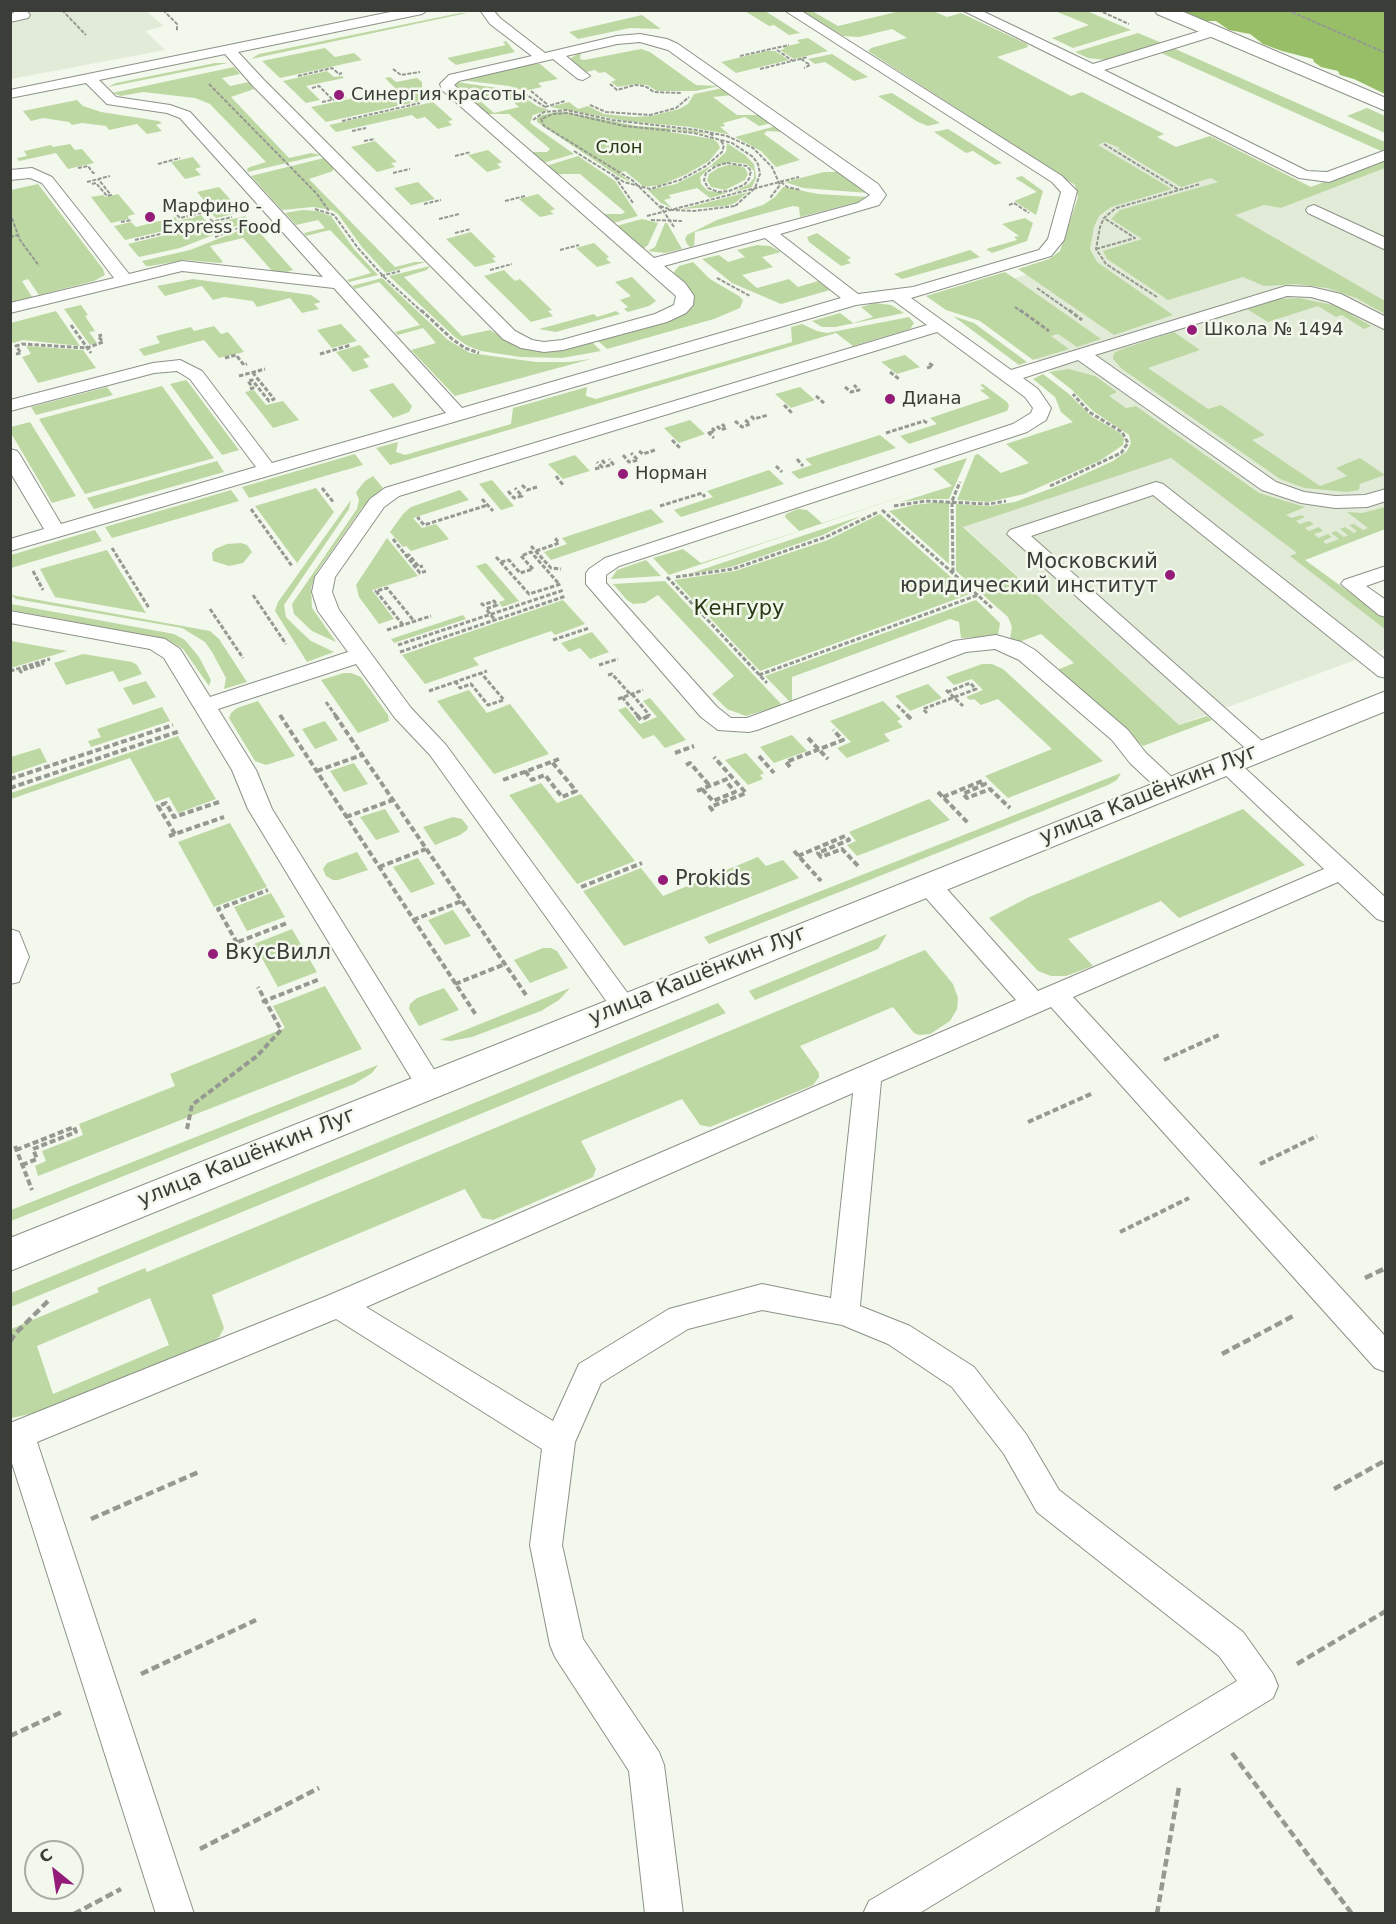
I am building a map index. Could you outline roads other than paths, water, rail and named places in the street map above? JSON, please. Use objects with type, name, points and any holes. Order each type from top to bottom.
[{"type":"street","points":[[1163,10],[1386,105]]},
{"type":"street","name":"улица Кашёнкин Луг","points":[[10,1255],[429,1084],[1386,700]]},
{"type":"lane","points":[[10,94],[422,10]]},
{"type":"lane","points":[[486,10],[495,21],[579,77]]},
{"type":"lane","points":[[10,545],[854,300],[915,292],[1003,267],[1041,255],[1051,248],[1056,240],[1068,200],[1068,188],[790,10]]},
{"type":"lane","points":[[968,10],[1304,175],[1329,177],[1386,154]]},
{"type":"lane","points":[[1092,69],[1212,32]]},
{"type":"lane","points":[[228,49],[304,129],[513,338],[527,344],[544,347],[572,343],[661,318],[680,309],[685,301],[683,291],[651,264],[454,95],[446,86],[454,78],[624,39],[656,40],[673,46],[842,166],[875,190],[878,198],[864,206],[651,264]]},
{"type":"lane","points":[[89,78],[112,101],[170,109],[185,115],[459,416]]},
{"type":"lane","points":[[10,175],[32,173],[44,177],[124,279]]},
{"type":"lane","points":[[1314,210],[1386,245]]},
{"type":"lane","points":[[767,232],[854,300]]},
{"type":"lane","points":[[10,308],[124,279],[188,266],[340,285]]},
{"type":"lane","points":[[1009,376],[1274,293],[1299,291],[1323,294],[1346,302],[1386,325]]},
{"type":"lane","points":[[896,295],[1009,376],[1040,403],[1042,412],[1028,425],[604,565],[596,573],[596,584],[721,723],[732,726],[749,725],[970,644],[1002,644],[1027,655],[1119,735],[1138,758],[1169,787]]},
{"type":"lane","points":[[624,1006],[438,750],[403,713],[326,606],[322,587],[328,572],[377,503],[392,492],[940,326]]},
{"type":"lane","points":[[1081,354],[1269,486],[1301,497],[1335,502],[1367,501],[1386,495]]},
{"type":"lane","points":[[10,406],[153,368],[180,365],[196,375],[268,471]]},
{"type":"lane","points":[[10,455],[56,532]]},
{"type":"lane","points":[[1261,750],[1017,534],[1156,488],[1386,671]]},
{"type":"lane","points":[[1386,572],[1351,584],[1386,611]]},
{"type":"lane","points":[[10,617],[157,644],[176,658],[244,770],[260,809],[429,1084]]},
{"type":"lane","points":[[206,706],[306,673],[358,652]]},
{"type":"lane","points":[[1227,764],[1386,913]]},
{"type":"lane","points":[[175,1914],[51,1536],[15,1436],[338,1305],[1341,871]]},
{"type":"lane","points":[[928,884],[1044,999],[1129,1076],[1386,1359]]},
{"type":"lane","points":[[10,938],[16,957],[10,975]]},
{"type":"lane","points":[[844,1313],[868,1076]]},
{"type":"lane","points":[[664,1914],[646,1765],[567,1645],[546,1545],[559,1442],[590,1374],[680,1318],[762,1297],[844,1313],[899,1335],[963,1377],[1015,1444],[1048,1501],[1231,1644],[1261,1686],[882,1914]]},
{"type":"lane","points":[[338,1305],[559,1442]]},
{"type":"place","name":"Синергия красоты","points":[[339,95]]},
{"type":"place","name":"Марфино - Express Food","points":[[150,217]]},
{"type":"place","name":"Школа № 1494","points":[[1192,330]]},
{"type":"place","name":"Диана","points":[[890,399]]},
{"type":"place","name":"Норман","points":[[623,474]]},
{"type":"place","name":"Московский юридический институт","points":[[1170,575]]},
{"type":"place","name":"Prokids","points":[[663,880]]},
{"type":"place","name":"ВкусВилл","points":[[213,954]]},
{"type":"park label","name":"Слон","points":[[619,148]]},
{"type":"park label","name":"Кенгуру","points":[[739,610]]}]
